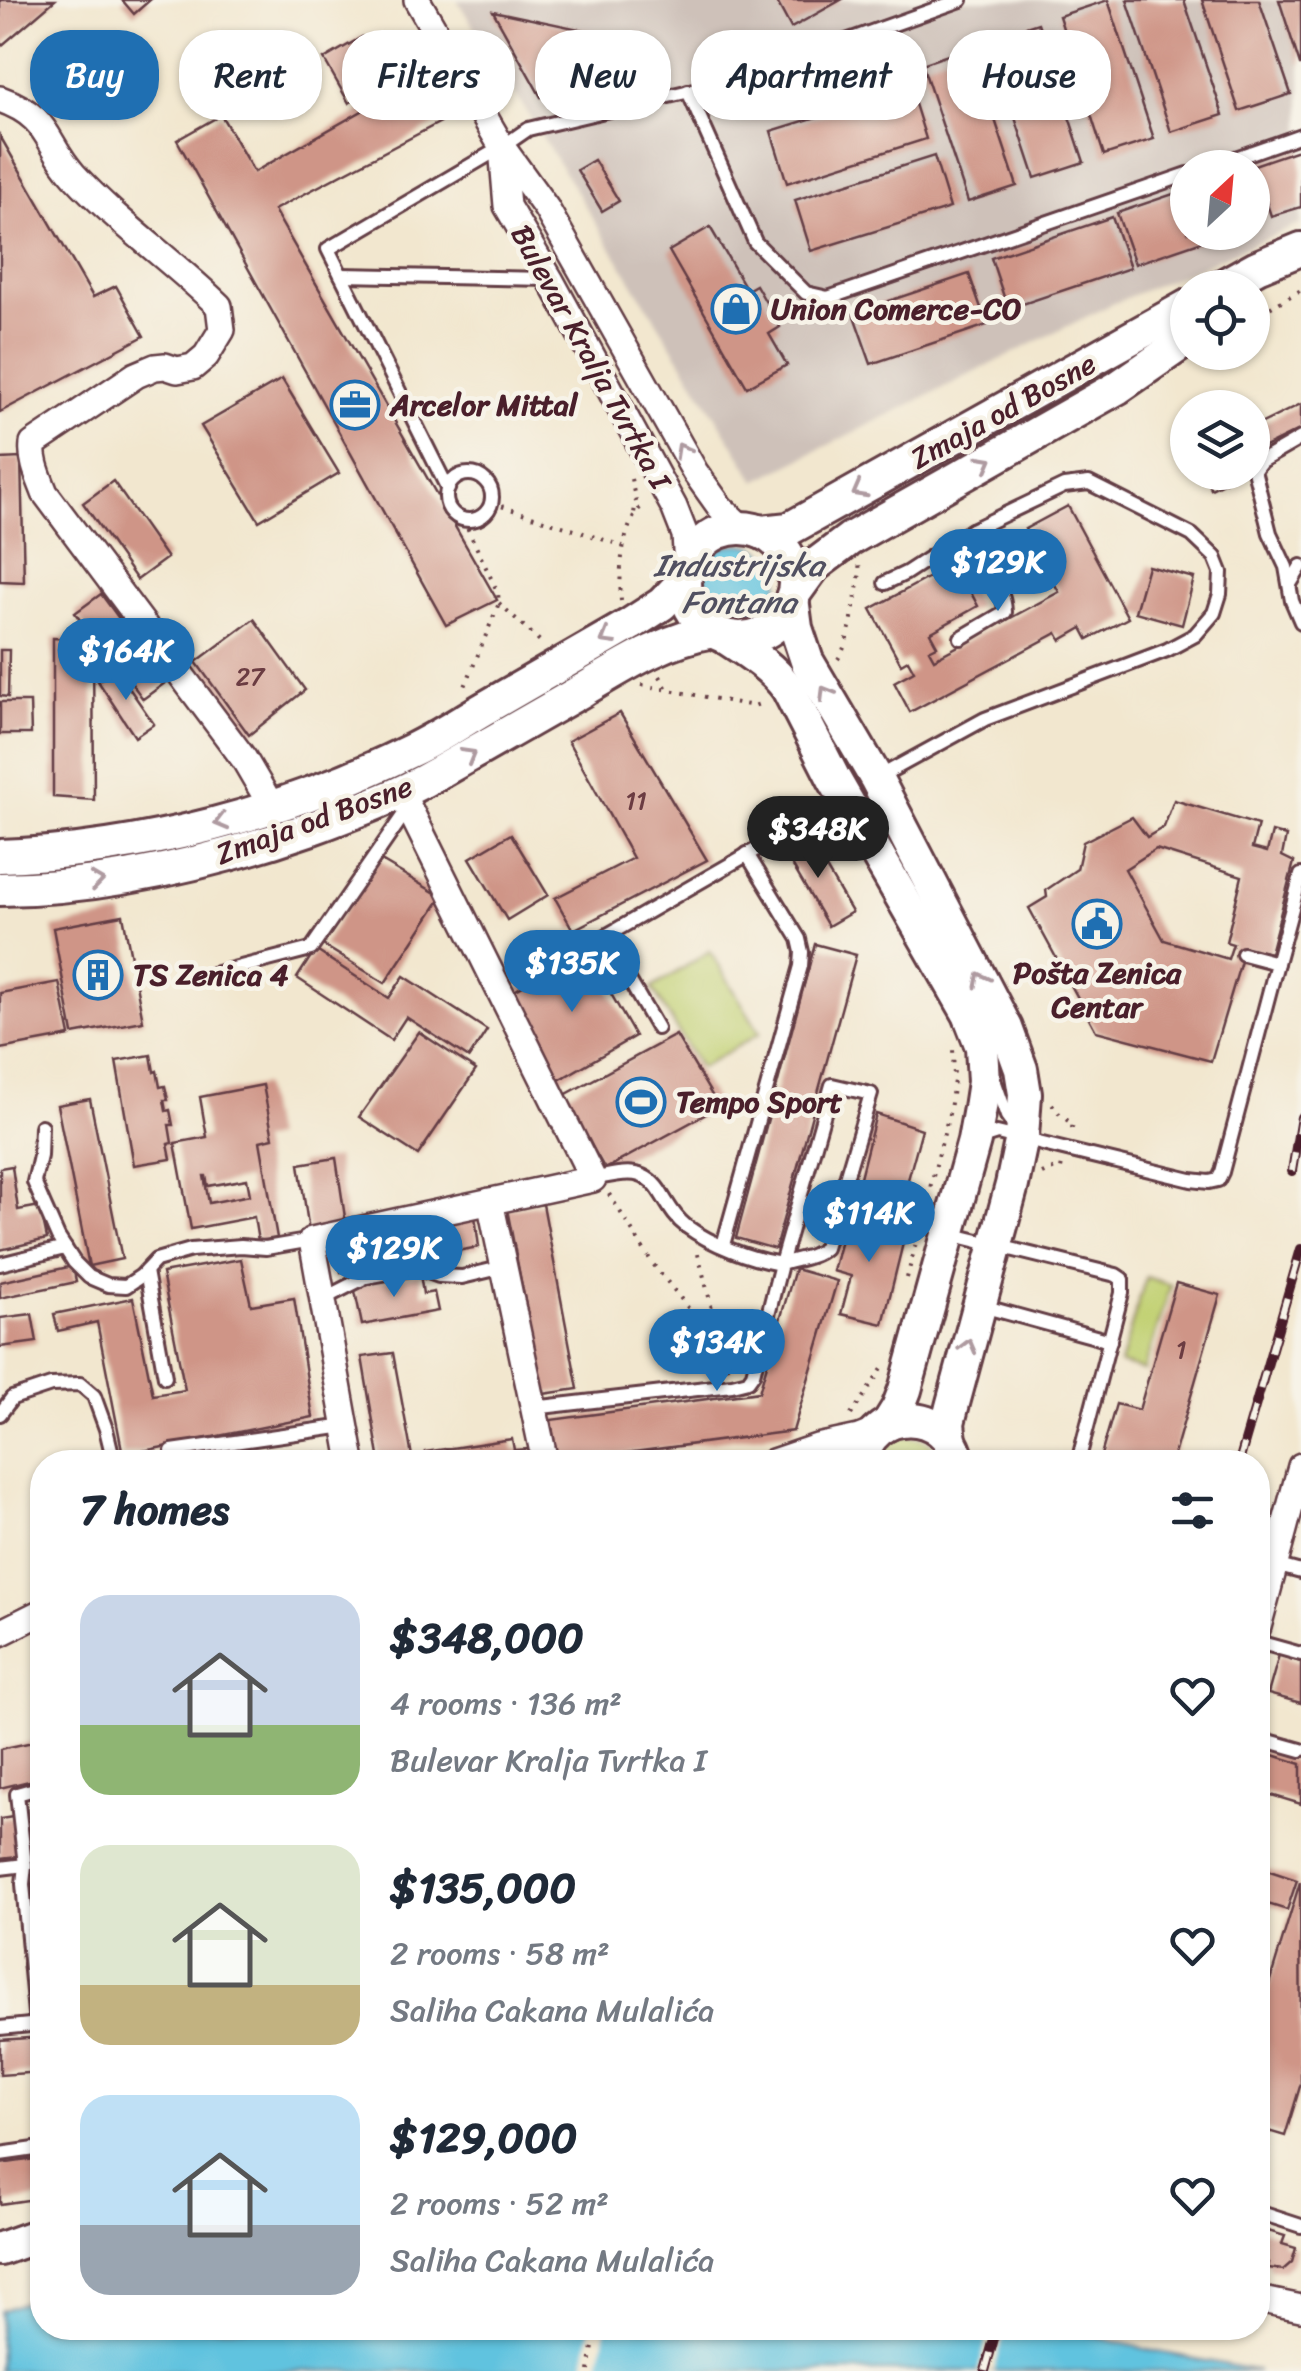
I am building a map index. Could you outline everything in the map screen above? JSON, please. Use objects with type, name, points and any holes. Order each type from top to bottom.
[{"type":"main road","points":[[1252,270],[1301,248]]},
{"type":"main road","points":[[1270,285],[1301,268]]},
{"type":"main road","name":"Zmaja od Bosne","points":[[0,856],[94,849],[162,837],[272,807],[414,750],[662,604],[686,573],[695,550],[707,538],[723,530],[789,530],[1170,316]]},
{"type":"main road","name":"Zmaja od Bosne","points":[[0,889],[102,881],[168,870],[229,855],[354,812],[405,799],[628,621],[691,634],[755,636],[784,615],[814,566],[850,539],[1117,388],[1170,351]]},
{"type":"main road","points":[[751,530],[774,540],[792,565],[796,628],[807,660],[802,682],[844,798],[968,1014],[982,1047],[984,1082],[974,1140],[905,1390],[898,1408],[865,1450]]},
{"type":"main road","points":[[686,573],[686,595],[701,622],[780,678],[802,682],[876,778],[1006,1028],[1022,1069],[1022,1137],[948,1423],[954,1450]]},
{"type":"main road","points":[[883,1427],[901,1420],[928,1423],[941,1430],[953,1450]]},
{"type":"main road","points":[[0,2250],[30,2239]]},
{"type":"street","name":"Bulevar Kralja Tvrtka I","points":[[417,0],[502,147],[546,208],[694,472],[720,507],[751,530]]},
{"type":"street","points":[[0,100],[32,114],[71,172],[219,306],[222,330],[206,356],[193,367],[155,367],[136,375],[32,444],[32,450],[46,492],[244,759],[272,807]]},
{"type":"street","name":"Bulevar Kralja Tvrtka I","points":[[502,147],[508,206],[664,490],[685,535],[686,573]]},
{"type":"street","points":[[350,1450],[312,1240],[596,1179],[405,799]]},
{"type":"street","points":[[490,1201],[543,1450]]},
{"type":"street","points":[[808,1450],[860,1438],[883,1427]]},
{"type":"street","points":[[1270,1584],[1300,1471]]},
{"type":"street","points":[[0,1624],[30,1615]]},
{"type":"street","points":[[0,1633],[30,1618]]},
{"type":"street","points":[[1270,2302],[1301,2308]]},
{"type":"lane","points":[[448,490],[328,249],[528,129],[737,80],[961,0]]},
{"type":"lane","points":[[688,91],[755,242],[806,293],[828,298],[1170,180]]},
{"type":"lane","points":[[1258,150],[1301,135]]},
{"type":"lane","points":[[340,275],[550,279]]},
{"type":"lane","points":[[1301,438],[1261,461],[1254,470],[1270,533],[1286,567],[1292,601],[1301,622]]},
{"type":"lane","points":[[472,474],[486,482],[492,503],[484,515],[463,519],[451,510],[448,490],[458,478],[472,474]]},
{"type":"lane","points":[[876,778],[985,719],[1195,636],[1214,613],[1221,572],[1214,557],[1192,535],[1088,483],[1064,486],[972,530],[885,583]]},
{"type":"lane","points":[[961,638],[1005,612],[1005,596],[974,543],[972,530]]},
{"type":"lane","points":[[1290,584],[1301,566]]},
{"type":"lane","points":[[658,1028],[604,937],[844,798]]},
{"type":"lane","points":[[194,979],[311,949],[405,799]]},
{"type":"lane","points":[[723,1245],[802,952],[799,939],[748,854]]},
{"type":"lane","points":[[974,1140],[997,1133],[1022,1137],[1191,1180],[1218,1180],[1301,876]]},
{"type":"lane","points":[[1243,954],[1277,963]]},
{"type":"lane","points":[[982,1047],[1007,1116],[1022,1137]]},
{"type":"lane","points":[[534,1408],[748,1381],[752,1374],[781,1264],[832,1084],[871,1094],[826,1248],[817,1255],[781,1264],[760,1260],[684,1226],[652,1179],[618,1173],[596,1179]]},
{"type":"lane","points":[[41,1126],[34,1182],[74,1262],[89,1277],[108,1285],[126,1286],[156,1260],[191,1250],[266,1248],[312,1240]]},
{"type":"lane","points":[[948,1234],[1116,1275],[1122,1280],[1122,1293],[1081,1450]]},
{"type":"lane","points":[[0,1264],[66,1248]]},
{"type":"lane","points":[[322,1300],[366,1276],[417,1268],[439,1276],[462,1278],[504,1268]]},
{"type":"lane","points":[[146,1271],[165,1377]]},
{"type":"lane","points":[[979,1305],[1110,1342]]},
{"type":"lane","points":[[0,1414],[12,1398],[50,1385],[80,1384],[94,1396],[111,1450]]},
{"type":"lane","points":[[179,1450],[345,1426]]},
{"type":"lane","points":[[1275,1565],[1301,1572]]},
{"type":"lane","points":[[1270,1645],[1301,1654]]},
{"type":"lane","points":[[1270,1741],[1301,1750]]},
{"type":"lane","points":[[30,1790],[17,1794],[30,1945]]},
{"type":"lane","points":[[0,1868],[25,1865]]},
{"type":"lane","points":[[0,2028],[30,2025]]},
{"type":"lane","points":[[0,2154],[30,2150]]},
{"type":"lane","points":[[1270,2216],[1301,2226]]},
{"type":"path","points":[[1270,308],[1301,290]]},
{"type":"path","points":[[664,490],[640,508],[622,546],[628,621],[666,688],[754,706],[841,657],[860,573],[860,562],[850,539]]},
{"type":"path","points":[[492,503],[622,546]]},
{"type":"path","points":[[463,519],[498,593],[499,603],[460,698],[475,690]]},
{"type":"path","points":[[499,603],[548,649]]},
{"type":"path","points":[[596,1179],[654,1264],[723,1352]]},
{"type":"path","points":[[692,1229],[732,1385]]},
{"type":"path","points":[[590,2371],[594,2340]]},
{"type":"shaded area","points":[[457,0],[1301,0],[1301,224],[1270,237],[1270,150],[1170,150],[1170,250],[1240,250],[1192,270],[1170,270],[1170,279],[1112,304],[756,481],[515,93],[515,30],[476,30]]},
{"type":"green space","name":"Tempo Sport","points":[[710,951],[760,1033],[700,1068],[652,988]]},
{"type":"green space","points":[[1146,1277],[1171,1285],[1144,1371],[1120,1364]]},
{"type":"green space","points":[[899,1436],[926,1441],[937,1450],[882,1450]]},
{"type":"water","name":"Industrijska Fontana","points":[[739,544],[754,547],[767,556],[776,569],[776,599],[767,612],[754,621],[739,624],[724,621],[711,612],[702,599],[699,584],[702,569],[711,556],[724,547]]},
{"type":"water","points":[[30,2300],[30,2340],[1110,2340],[1259,2371],[0,2371],[0,2311]]},
{"type":"pier","points":[[589,2340],[604,2340],[598,2371],[583,2371]]},
{"type":"pier","points":[[987,2340],[1003,2340],[994,2371],[978,2371]]},
{"type":"building","points":[[0,0],[55,0],[0,47]]},
{"type":"building","points":[[122,0],[150,0],[134,14]]},
{"type":"building","points":[[776,0],[841,0],[791,28]]},
{"type":"building","points":[[1108,0],[1154,139],[1104,155],[1093,120],[1111,120],[1111,30],[1064,30],[1059,16]]},
{"type":"building","points":[[1127,0],[1184,0],[1223,115],[1171,132]]},
{"type":"building","points":[[1202,0],[1259,0],[1291,94],[1239,111]]},
{"type":"building","points":[[1279,0],[1301,0],[1301,65],[1300,65]]},
{"type":"building","points":[[493,11],[583,30],[535,30],[535,86],[515,50],[515,30],[504,30]]},
{"type":"building","points":[[1038,23],[1040,30],[1017,30]]},
{"type":"building","points":[[342,49],[342,91],[324,59]]},
{"type":"building","points":[[947,55],[947,120],[995,120],[1017,186],[968,202],[927,79],[927,62]]},
{"type":"building","name":"Arcelor Mittal","points":[[212,120],[224,120],[254,172],[346,120],[444,120],[274,210],[497,600],[446,625],[177,140]]},
{"type":"building","points":[[807,120],[920,120],[926,139],[787,183],[771,131]]},
{"type":"building","points":[[1016,120],[1070,120],[1084,162],[1035,178]]},
{"type":"building","points":[[0,136],[93,297],[116,286],[144,336],[0,412]]},
{"type":"building","points":[[1301,149],[1301,207],[1271,216],[1270,160]]},
{"type":"building","points":[[934,156],[950,208],[811,251],[795,200]]},
{"type":"building","points":[[594,160],[619,201],[602,211],[577,170]]},
{"type":"building","points":[[1170,195],[1170,250],[1176,250],[1135,264],[1117,213]]},
{"type":"building","points":[[1112,217],[1130,268],[1008,309],[991,258]]},
{"type":"building","name":"Union Comerce-CO","points":[[710,227],[747,290],[756,285],[780,327],[769,334],[787,365],[747,387],[669,251]]},
{"type":"building","points":[[969,274],[987,325],[871,364],[853,313]]},
{"type":"building","points":[[282,379],[339,473],[259,521],[201,426]]},
{"type":"building","points":[[1301,404],[1301,429],[1270,444],[1270,419]]},
{"type":"building","points":[[21,458],[24,582],[0,581],[0,459]]},
{"type":"building","points":[[113,481],[167,558],[137,580],[83,503]]},
{"type":"building","points":[[1068,506],[1128,618],[1088,639],[1082,628],[1061,640],[1057,633],[910,712],[894,682],[914,671],[908,660],[901,664],[871,609],[955,563],[978,606],[930,633],[937,646],[929,650],[934,659],[1059,592],[1025,529]]},
{"type":"building","points":[[1148,566],[1194,578],[1182,625],[1135,612]]},
{"type":"building","points":[[101,594],[134,639],[108,658],[75,613]]},
{"type":"building","points":[[254,619],[305,690],[249,735],[196,662]]},
{"type":"building","points":[[53,638],[93,640],[94,800],[53,797]]},
{"type":"building","points":[[135,643],[165,683],[143,699],[114,659]]},
{"type":"building","points":[[0,650],[9,650],[8,697],[0,696]]},
{"type":"building","points":[[116,669],[154,724],[135,737],[98,681]]},
{"type":"building","points":[[0,702],[30,702],[31,734],[0,734]]},
{"type":"building","points":[[620,713],[707,860],[573,930],[555,898],[633,858],[568,741]]},
{"type":"building","name":"Pošta Zenica Centar","points":[[1174,800],[1258,825],[1252,848],[1267,852],[1272,832],[1286,836],[1282,856],[1294,862],[1270,953],[1245,948],[1211,1061],[1096,1031],[1029,908],[1047,897],[1046,890],[1077,869],[1083,842],[1132,817],[1147,837],[1164,827]],"holes":[[[1156,849],[1242,876],[1226,942],[1233,944],[1228,959],[1164,940],[1125,869]]]},
{"type":"building","points":[[511,834],[548,895],[507,920],[470,858]]},
{"type":"building","points":[[807,836],[852,912],[828,926],[784,851]]},
{"type":"building","points":[[378,859],[442,897],[385,983],[323,945]]},
{"type":"building","name":"TS Zenica 4","points":[[123,915],[143,1021],[73,1034],[53,928]]},
{"type":"building","points":[[815,944],[856,955],[775,1249],[736,1238]]},
{"type":"building","points":[[315,950],[389,998],[404,976],[487,1030],[469,1058],[406,1017],[391,1040],[297,978]]},
{"type":"building","points":[[586,950],[635,1036],[559,1080],[509,994]]},
{"type":"building","points":[[59,982],[70,1036],[0,1049],[0,993]]},
{"type":"building","points":[[419,1032],[476,1070],[418,1155],[359,1117]]},
{"type":"building","name":"Tempo Sport","points":[[676,1035],[719,1107],[605,1169],[563,1096]]},
{"type":"building","points":[[151,1055],[160,1087],[165,1086],[166,1111],[170,1110],[173,1125],[169,1125],[171,1159],[134,1165],[116,1061]]},
{"type":"building","points":[[263,1085],[273,1138],[260,1141],[277,1238],[258,1241],[254,1217],[191,1229],[175,1143],[207,1137],[200,1097]],"holes":[[[206,1176],[208,1186],[247,1179],[250,1195],[209,1203]]]},
{"type":"building","points":[[90,1099],[122,1259],[89,1266],[57,1105]]},
{"type":"building","points":[[876,1114],[922,1129],[901,1205],[856,1193]]},
{"type":"building","points":[[336,1158],[346,1224],[309,1231],[299,1164]]},
{"type":"building","points":[[12,1166],[18,1210],[40,1206],[47,1239],[0,1250],[0,1168]]},
{"type":"building","points":[[543,1204],[578,1389],[543,1394],[507,1209]]},
{"type":"building","points":[[848,1213],[907,1227],[883,1324],[841,1314],[851,1276],[833,1271]]},
{"type":"building","points":[[475,1216],[479,1247],[341,1272],[334,1240]]},
{"type":"building","points":[[241,1259],[251,1305],[294,1298],[313,1417],[148,1450],[122,1450],[97,1322],[58,1331],[54,1314],[133,1298],[153,1395],[185,1390],[162,1273]]},
{"type":"building","points":[[73,1266],[76,1282],[0,1298],[0,1282]]},
{"type":"building","points":[[795,1269],[837,1281],[793,1431],[649,1450],[556,1450],[551,1420],[759,1392]]},
{"type":"building","points":[[420,1274],[423,1294],[434,1292],[438,1311],[362,1325],[354,1286]]},
{"type":"building","points":[[1176,1283],[1220,1295],[1175,1450],[1103,1450],[1116,1404],[1139,1410]]},
{"type":"building","points":[[32,1314],[37,1342],[0,1347],[0,1318]]},
{"type":"building","points":[[393,1353],[411,1450],[378,1450],[362,1357]]},
{"type":"building","points":[[512,1439],[514,1450],[438,1450]]},
{"type":"building","points":[[1279,1655],[1301,1662],[1301,1703],[1270,1695]]},
{"type":"building","points":[[30,1743],[30,1781],[0,1788],[0,1749]]},
{"type":"building","points":[[1270,1754],[1301,1764],[1301,1804],[1270,1795]]},
{"type":"building","points":[[13,1817],[18,1857],[0,1859],[0,1819]]},
{"type":"building","points":[[1270,1871],[1297,1880],[1287,1910],[1270,1905]]},
{"type":"building","points":[[1300,1882],[1301,2083],[1285,2136],[1270,2132],[1270,1981]]},
{"type":"building","points":[[30,2038],[30,2073],[0,2075],[0,2040]]},
{"type":"building","points":[[30,2160],[30,2200],[0,2204],[0,2164]]},
{"type":"building","points":[[1270,2232],[1285,2236],[1282,2244],[1296,2248],[1292,2262],[1283,2270],[1270,2268]]},
{"type":"railway","points":[[1292,1171],[1301,1117]]},
{"type":"railway","points":[[1242,1450],[1301,1249]]},
{"type":"railway","points":[[985,2371],[994,2340]]},
{"type":"place","name":"Union Comerce-CO","points":[[736,309]]},
{"type":"place","name":"Arcelor Mittal","points":[[355,405]]},
{"type":"place","name":"Pošta Zenica Centar","points":[[1097,924]]},
{"type":"place","name":"TS Zenica 4","points":[[98,975]]},
{"type":"place","name":"Tempo Sport","points":[[641,1102]]}]
